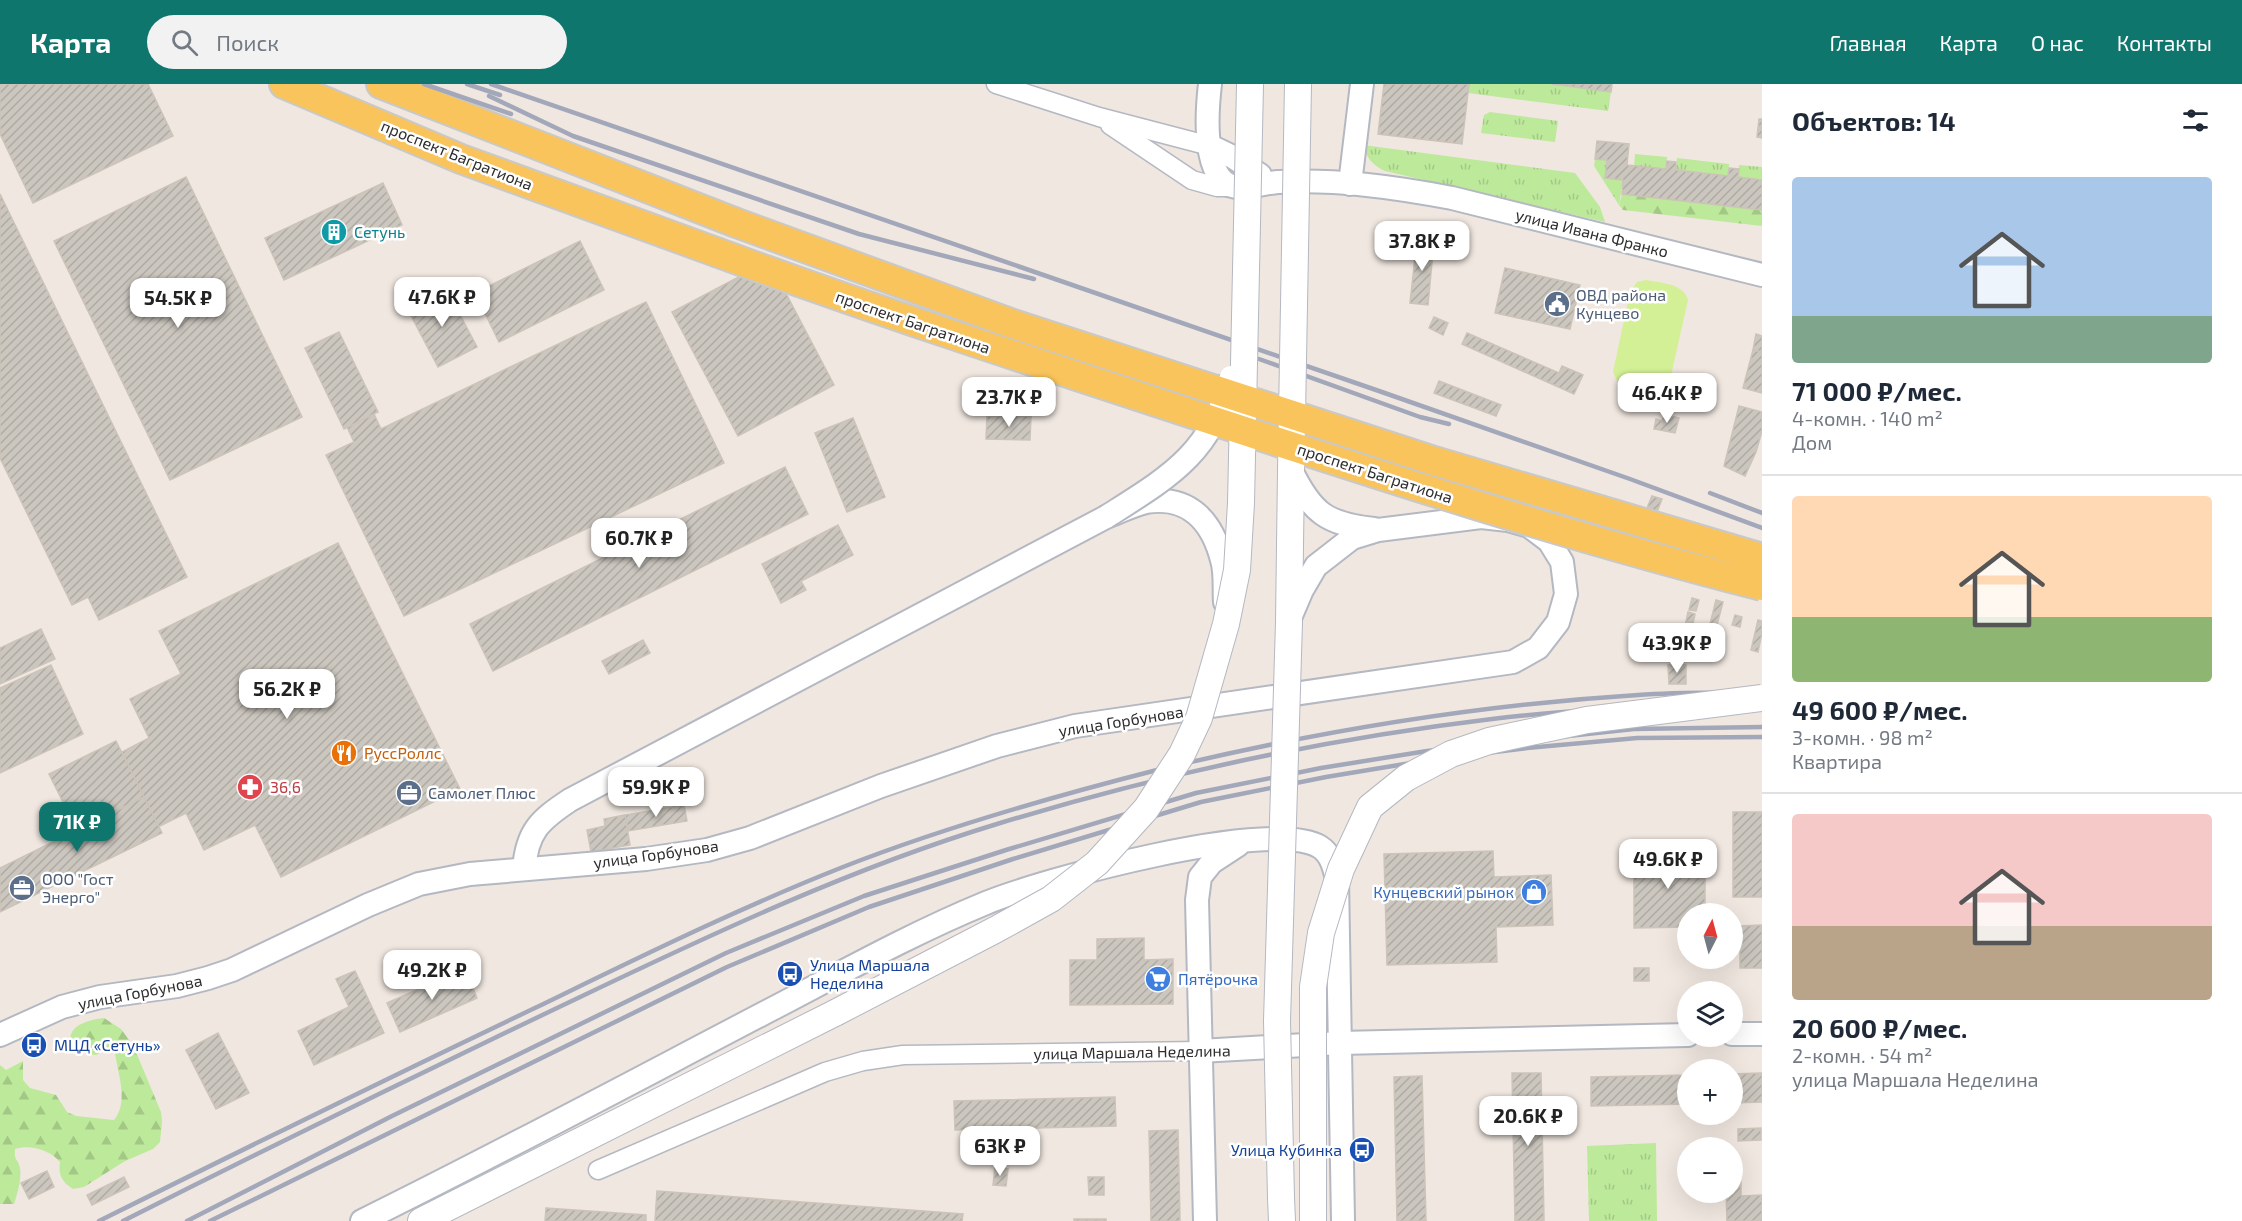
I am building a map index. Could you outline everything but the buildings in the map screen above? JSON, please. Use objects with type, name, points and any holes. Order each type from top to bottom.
[{"type":"main road","name":"проспект Багратиона","points":[[284,84],[461,159],[928,327],[1420,489],[1638,553],[1762,586]]},
{"type":"main road","name":"проспект Багратиона","points":[[381,84],[724,218],[1013,324],[1431,460],[1762,558]]},
{"type":"main road","points":[[421,1221],[835,1013],[1042,904],[1097,863],[1146,809],[1182,754],[1199,718],[1226,624],[1237,570],[1241,503],[1250,84]]},
{"type":"main road","points":[[1281,1210],[1277,1021],[1289,622],[1298,84]]},
{"type":"main road","points":[[1313,1221],[1313,987],[1316,965],[1321,933],[1341,869],[1370,807],[1406,778],[1451,754],[1489,741],[1587,720],[1762,698]]},
{"type":"street","name":"улица Ивана Франко","points":[[996,84],[1099,117],[1210,146],[1278,182]]},
{"type":"street","points":[[1210,84],[1208,122],[1210,146],[1217,173],[1224,182],[1233,187]]},
{"type":"street","points":[[1350,184],[1362,84]]},
{"type":"street","name":"улица Ивана Франко","points":[[1099,117],[1192,180],[1217,187],[1278,182],[1381,186],[1452,198],[1762,275]]},
{"type":"street","points":[[524,869],[526,849],[543,818],[570,800],[1107,517],[1168,478],[1206,438],[1226,399],[1238,354],[1246,293]]},
{"type":"street","points":[[1291,470],[1303,495],[1315,509],[1328,518],[1352,527],[1378,530]]},
{"type":"street","points":[[1107,517],[1145,503],[1166,501],[1186,506],[1201,515],[1213,534],[1223,561],[1226,624]]},
{"type":"street","name":"улица Горбунова","points":[[0,1035],[62,1007],[100,997],[177,986],[232,970],[368,905],[419,884],[470,874],[646,859],[707,850],[750,838],[881,786],[997,746],[1075,726],[1514,662],[1538,648],[1557,622],[1566,594],[1562,562],[1549,541],[1530,526],[1508,520],[1481,518],[1378,530]]},
{"type":"street","points":[[1289,622],[1302,590],[1316,566],[1352,538],[1378,530]]},
{"type":"street","points":[[362,1221],[940,923],[988,902],[1041,883],[1169,852],[1282,838],[1304,841],[1321,848],[1333,861],[1337,879],[1343,1221]]},
{"type":"street","points":[[1205,1221],[1197,900],[1200,877],[1212,862],[1232,847],[1249,841]]},
{"type":"street","points":[[1169,852],[1184,855],[1190,866],[1197,900]]},
{"type":"street","points":[[1743,1034],[1762,1034]]},
{"type":"street","name":"улица Маршала Неделина","points":[[598,1170],[825,1072],[863,1061],[903,1056],[1200,1052],[1340,1043],[1677,1035]]},
{"type":"green space","points":[[1469,84],[1552,84],[1611,92],[1608,111],[1468,93]]},
{"type":"green space","points":[[1490,112],[1558,121],[1555,142],[1481,133],[1484,115]]},
{"type":"green space","points":[[1363,145],[1575,173],[1600,207],[1605,222],[1385,171],[1371,161]]},
{"type":"green space","points":[[1635,154],[1667,157],[1666,169],[1634,166]]},
{"type":"green space","points":[[1677,158],[1729,164],[1728,176],[1676,170]]},
{"type":"green space","points":[[1595,159],[1607,160],[1605,178],[1623,180],[1619,205],[1594,166]]},
{"type":"green space","points":[[1739,165],[1762,167],[1762,180],[1738,177]]},
{"type":"green space","points":[[1622,194],[1762,210],[1762,226],[1623,210],[1619,205]]},
{"type":"green space","points":[[1646,280],[1677,287],[1686,294],[1688,300],[1670,380],[1661,390],[1649,392],[1622,385],[1613,372],[1630,292],[1637,282]]},
{"type":"green space","points":[[104,1018],[121,1029],[133,1045],[161,1112],[160,1142],[153,1149],[125,1161],[84,1187],[73,1189],[66,1184],[60,1174],[60,1162],[51,1154],[27,1147],[15,1149],[20,1181],[14,1204],[0,1204],[0,1065],[6,1070],[23,1061],[23,1080],[30,1088],[56,1095],[67,1112],[76,1116],[114,1120],[122,1097],[115,1053],[105,1050],[96,1055],[76,1053],[70,1038],[76,1027]]},
{"type":"green space","points":[[1656,1143],[1657,1221],[1589,1221],[1587,1146]]},
{"type":"railway","points":[[424,84],[511,114]]},
{"type":"railway","points":[[467,84],[500,95]]},
{"type":"railway","points":[[491,84],[1379,391],[1762,528]]},
{"type":"railway","points":[[489,96],[573,136],[859,234],[1034,279]]},
{"type":"railway","points":[[1259,359],[1420,417],[1449,424]]},
{"type":"railway","points":[[1710,493],[1762,513]]},
{"type":"railway","points":[[99,1221],[727,916],[881,852],[959,826],[1157,770],[1335,732],[1456,713],[1577,700],[1669,693],[1762,692]]},
{"type":"railway","points":[[123,1221],[464,1053],[732,926],[837,881],[943,841],[1058,806],[1180,775],[1367,737],[1429,727],[1559,712],[1762,703]]},
{"type":"railway","points":[[187,1221],[392,1116],[726,953],[864,896],[1006,850],[1196,793],[1321,768],[1427,751],[1634,729],[1762,727]]},
{"type":"railway","points":[[210,1221],[727,967],[869,907],[1013,859],[1201,802],[1326,777],[1429,760],[1637,738],[1762,737]]},
{"type":"place","name":"Сетунь","points":[[334,232]]},
{"type":"place","name":"ОВД района Кунцево","points":[[1557,304]]},
{"type":"place","name":"РуссРоллс","points":[[344,753]]},
{"type":"place","name":"36,6","points":[[250,787]]},
{"type":"place","name":"Самолет Плюс","points":[[409,793]]},
{"type":"place","name":"ООО \"Гост Энерго\"","points":[[22,888]]},
{"type":"place","name":"Кунцевский рынок","points":[[1534,892]]},
{"type":"place","name":"Улица Маршала Неделина","points":[[790,974]]},
{"type":"place","name":"Пятёрочка","points":[[1158,979]]},
{"type":"place","name":"МЦД «Сетунь»","points":[[34,1045]]},
{"type":"place","name":"Улица Кубинка","points":[[1362,1150]]}]
